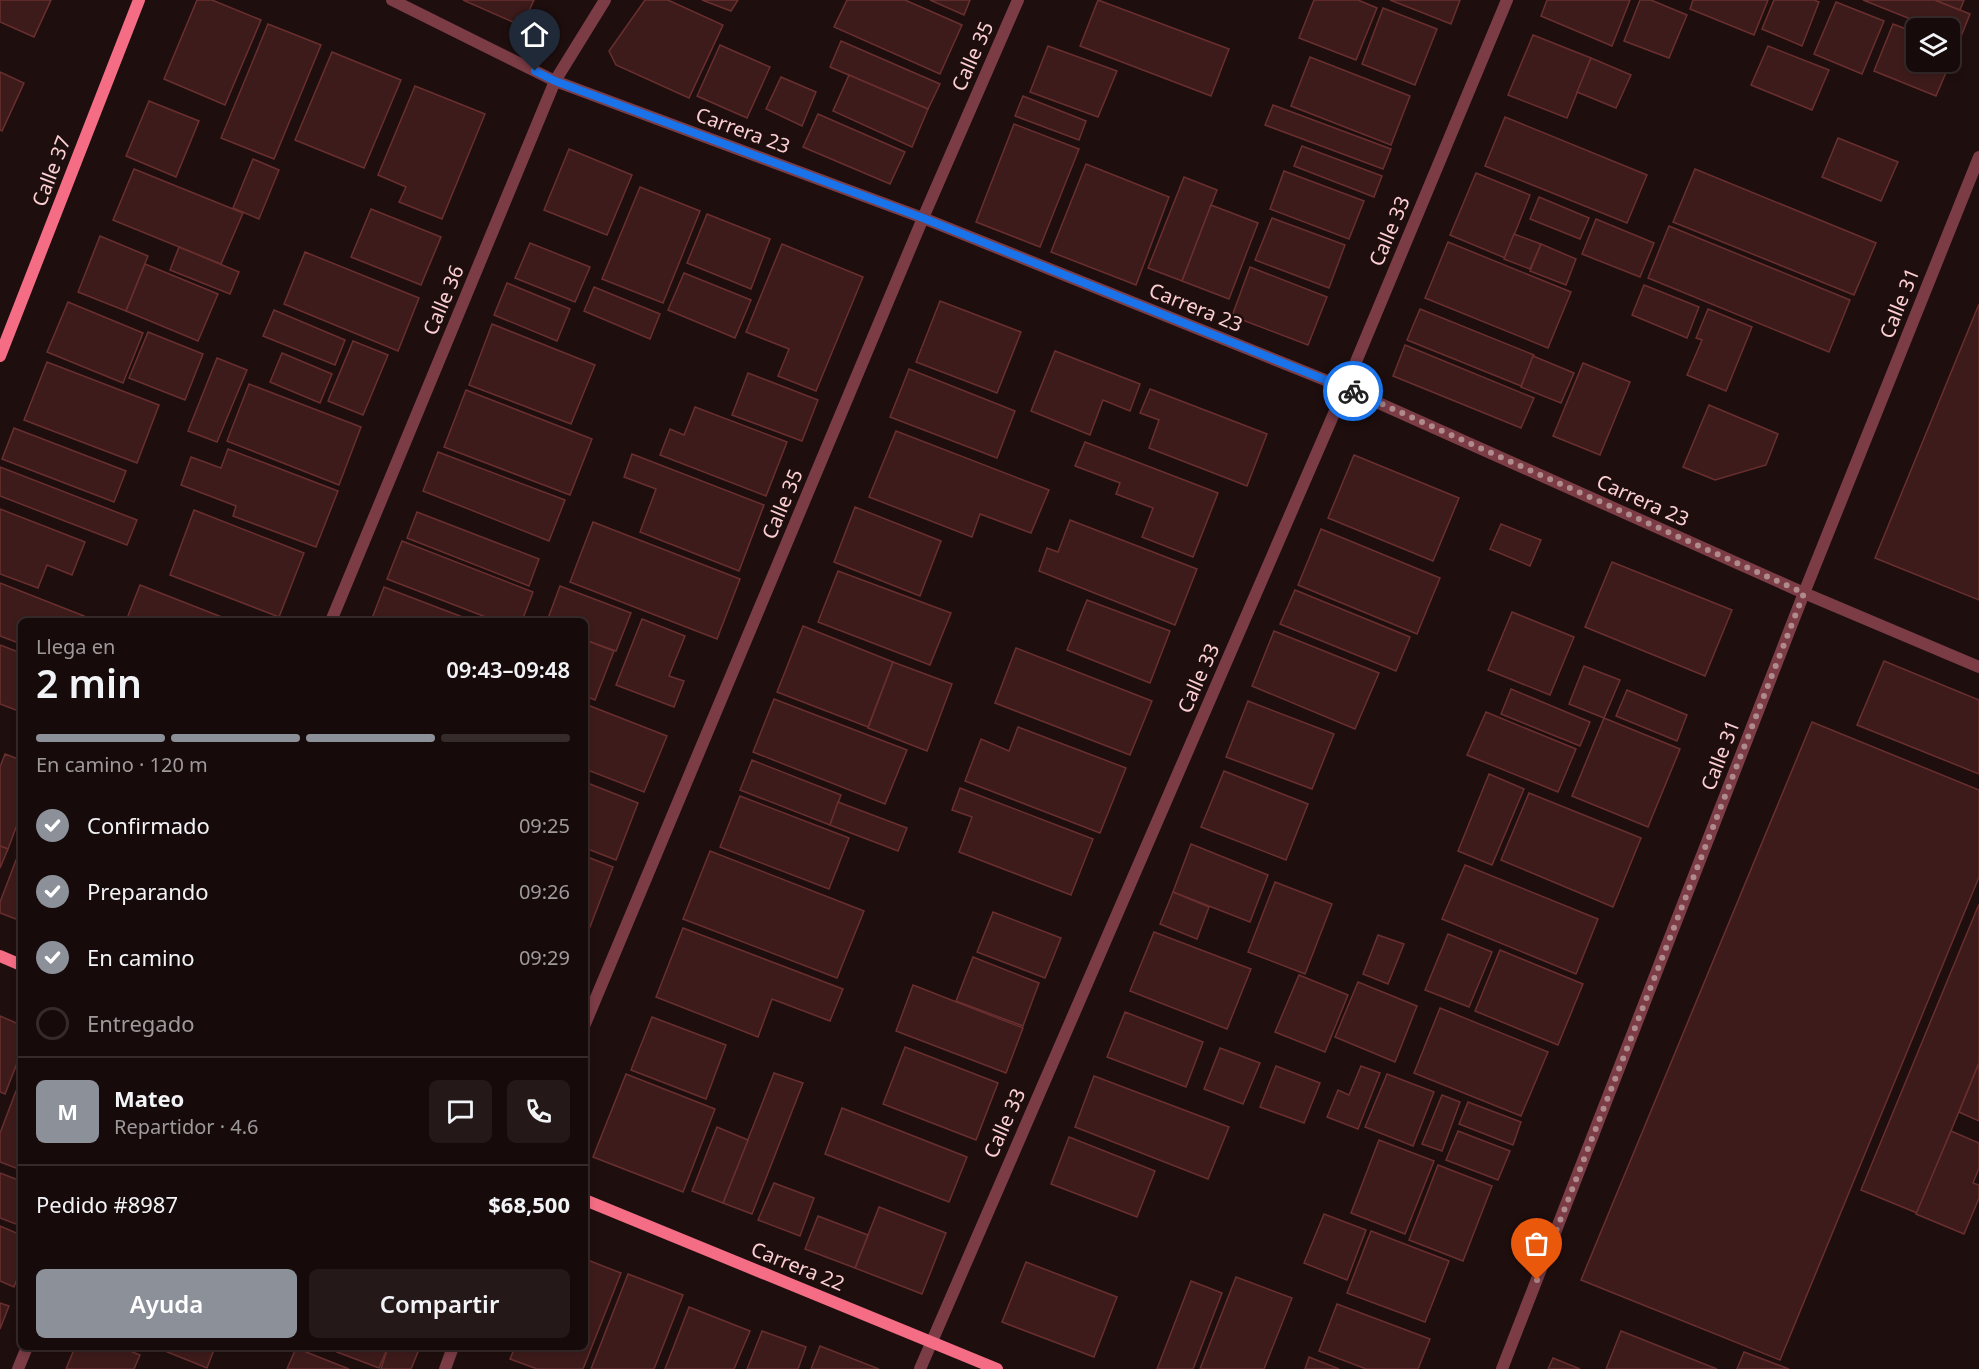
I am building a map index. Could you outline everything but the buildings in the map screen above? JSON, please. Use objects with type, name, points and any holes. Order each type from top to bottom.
[{"type":"street","name":"Calle 37","points":[[0,356],[139,0]]},
{"type":"street","name":"Carrera 23","points":[[392,0],[555,81],[923,218],[1345,388],[1804,593],[1979,667]]},
{"type":"street","name":"Calle 36","points":[[332,618],[555,81],[605,0]]},
{"type":"street","name":"Calle 35","points":[[588,1017],[923,218],[1018,0]]},
{"type":"street","name":"Calle 33","points":[[920,1369],[1345,388],[1507,0]]},
{"type":"street","name":"Calle 31","points":[[1502,1369],[1804,593],[1979,157]]},
{"type":"street","points":[[0,956],[18,964]]},
{"type":"street","name":"Carrera 22","points":[[588,1201],[997,1369]]},
{"type":"street","points":[[18,1369],[26,1350]]},
{"type":"street","points":[[445,1369],[452,1350]]},
{"type":"way so far","points":[[1353,391],[1804,593],[1537,1280]]},
{"type":"route","points":[[535,71],[555,81],[923,218],[1353,391]]}]
